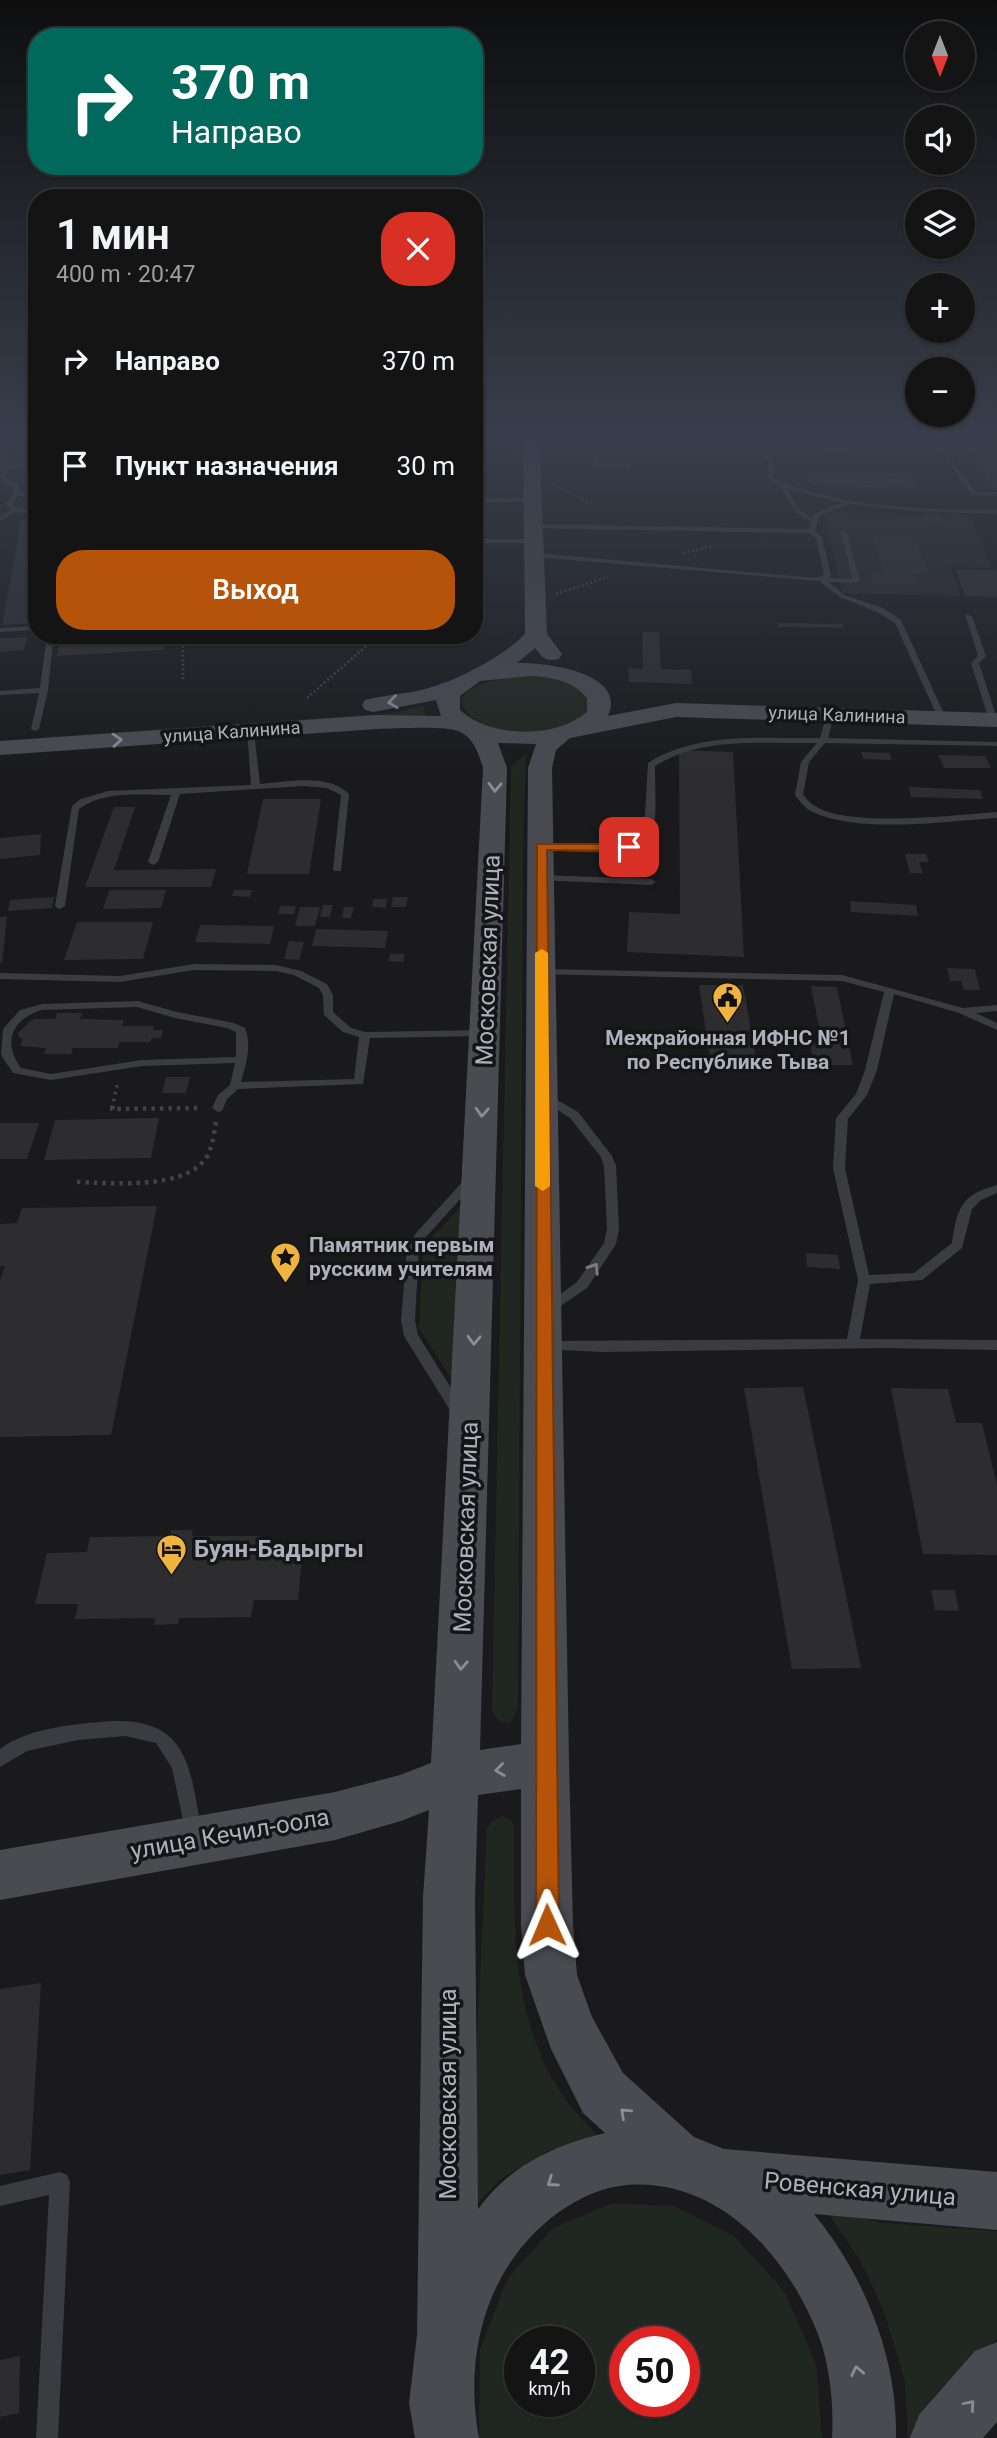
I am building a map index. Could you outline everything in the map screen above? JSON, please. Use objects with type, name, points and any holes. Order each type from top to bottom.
[{"type":"main road","points":[[534,548],[536,635],[600,697],[601,706],[589,723],[568,731],[544,748],[540,758],[545,1763],[547,1925],[551,1975],[570,2030],[603,2093],[699,2168],[775,2213],[818,2266],[849,2333],[865,2408],[864,2438]]},
{"type":"main road","points":[[481,675],[512,657],[536,635]]},
{"type":"main road","name":"улица Калинина","points":[[0,748],[34,737],[372,705],[430,695],[481,675],[530,669],[580,680],[631,700],[676,710],[996,721]]},
{"type":"main road","name":"Московская улица","points":[[448,2335],[449,1898],[471,1427],[495,768],[489,747],[450,713],[446,703],[449,694],[458,685]]},
{"type":"main road","name":"улица Калинина","points":[[0,731],[34,737],[250,731],[377,722],[434,722],[520,737],[568,731],[676,710]]},
{"type":"main road","points":[[455,1776],[545,1763]]},
{"type":"main road","name":"улица Кечил-оола","points":[[0,1875],[335,1816],[401,1798],[455,1776]]},
{"type":"main road","name":"Ровенская улица","points":[[448,2335],[474,2262],[515,2208],[567,2171],[626,2156],[699,2168],[997,2200]]},
{"type":"main road","points":[[442,2426],[448,2335]]},
{"type":"main road","points":[[942,2438],[997,2372]]},
{"type":"lane","points":[[584,548],[822,580],[857,581],[848,548]]},
{"type":"lane","points":[[821,548],[828,576],[822,580]]},
{"type":"lane","points":[[822,580],[842,596],[880,610],[898,622],[942,718]]},
{"type":"lane","points":[[968,616],[982,656],[975,663],[996,721]]},
{"type":"lane","points":[[0,629],[28,628]]},
{"type":"lane","points":[[34,737],[44,690],[49,644]]},
{"type":"lane","points":[[0,693],[44,690]]},
{"type":"lane","points":[[830,715],[823,740],[805,762],[799,795],[805,805],[813,810],[835,818],[860,820],[997,815]]},
{"type":"lane","points":[[250,731],[256,787]]},
{"type":"lane","points":[[541,862],[608,848],[638,845],[646,839],[649,831],[651,765],[683,747],[714,743],[823,740],[997,744]]},
{"type":"lane","points":[[60,906],[75,808],[81,802],[104,794],[324,785],[341,789],[345,794],[338,869]]},
{"type":"lane","points":[[153,862],[176,792]]},
{"type":"lane","points":[[541,862],[651,882]]},
{"type":"lane","points":[[0,976],[120,979],[194,967],[276,968],[305,976],[323,986],[328,995],[328,1013],[335,1023],[347,1030],[365,1035],[486,1033]]},
{"type":"lane","points":[[542,972],[842,978],[963,1011],[997,1027]]},
{"type":"lane","points":[[853,1343],[864,1280],[839,1168],[842,1118],[861,1095],[871,1070],[890,990]]},
{"type":"lane","points":[[235,1086],[240,1060],[244,1038],[241,1030],[230,1025],[175,1015],[138,1004],[42,1007],[24,1012],[8,1029],[6,1055],[17,1071],[51,1077],[142,1063],[240,1060]]},
{"type":"lane","points":[[963,1011],[997,1008]]},
{"type":"lane","points":[[218,1108],[222,1097],[235,1086],[359,1082],[365,1035]]},
{"type":"lane","points":[[542,1094],[574,1115],[606,1156],[610,1166],[613,1229],[610,1244],[582,1285],[543,1329],[621,1348],[853,1343],[997,1345]]},
{"type":"lane","points":[[471,1427],[448,1397],[417,1347],[411,1336],[408,1320],[413,1250],[420,1236],[479,1170]]},
{"type":"lane","points":[[864,1280],[917,1277],[958,1244],[963,1212],[972,1198],[997,1189]]},
{"type":"lane","points":[[0,1759],[38,1738],[127,1728],[162,1738],[180,1765],[195,1840]]},
{"type":"lane","points":[[0,2196],[60,2182],[47,2438]]},
{"type":"path","points":[[183,644],[183,681]]},
{"type":"path","points":[[307,698],[369,644]]},
{"type":"path","points":[[77,1182],[155,1181],[193,1171],[206,1159],[218,1108],[112,1109],[121,1067]]},
{"type":"shaded area","points":[[832,548],[983,548],[991,568],[951,567],[961,596],[842,593]]},
{"type":"shaded area","points":[[529,675],[551,677],[583,689],[591,708],[581,718],[567,725],[533,732],[498,729],[471,716],[463,706],[463,697],[470,690],[495,681]]},
{"type":"shaded area","points":[[424,706],[426,720],[43,742],[44,737],[393,713]]},
{"type":"shaded area","points":[[526,754],[523,852],[518,1707],[511,1722],[503,1722],[498,1720],[492,1708],[511,766]]},
{"type":"shaded area","points":[[464,1203],[456,1386],[419,1328],[423,1247]]},
{"type":"shaded area","points":[[503,1816],[512,1821],[514,1829],[518,1966],[532,2032],[545,2064],[562,2094],[600,2139],[547,2151],[502,2178],[469,2212],[487,1829],[491,1822]]},
{"type":"shaded area","points":[[612,2203],[674,2206],[734,2236],[784,2291],[816,2364],[822,2438],[479,2438],[480,2350],[507,2279],[553,2228]]},
{"type":"shaded area","points":[[826,2210],[883,2223],[997,2231],[997,2338],[912,2438],[908,2438],[905,2382],[884,2311],[860,2260]]},
{"type":"building","points":[[16,548],[28,548],[28,623],[2,625]]},
{"type":"building","points":[[876,548],[919,548],[929,574],[913,574],[917,585],[873,584],[869,572],[884,573]]},
{"type":"building","points":[[955,569],[997,570],[997,597],[965,596]]},
{"type":"building","points":[[777,623],[843,624],[844,628],[778,627]]},
{"type":"building","points":[[642,632],[659,632],[661,669],[691,670],[692,684],[629,682],[628,668],[643,669]]},
{"type":"building","points":[[27,637],[24,650],[0,652],[0,638]]},
{"type":"building","points":[[59,644],[163,644],[163,650],[57,656]]},
{"type":"building","points":[[679,750],[733,752],[744,957],[627,952],[629,912],[680,914]]},
{"type":"building","points":[[861,752],[890,753],[892,760],[863,759]]},
{"type":"building","points":[[938,755],[985,756],[991,768],[944,768]]},
{"type":"building","points":[[909,787],[980,790],[983,799],[911,797]]},
{"type":"building","points":[[263,799],[321,799],[309,874],[247,874]]},
{"type":"building","points":[[114,807],[135,807],[114,870],[216,869],[211,887],[85,887]]},
{"type":"building","points":[[41,834],[40,855],[0,859],[0,838]]},
{"type":"building","points":[[905,854],[926,854],[929,862],[919,862],[923,873],[910,873]]},
{"type":"building","points":[[109,890],[166,890],[161,908],[103,909]]},
{"type":"building","points":[[234,890],[252,890],[250,897],[232,896]]},
{"type":"building","points":[[54,897],[52,908],[8,911],[10,900]]},
{"type":"building","points":[[393,897],[408,897],[406,907],[391,907]]},
{"type":"building","points":[[373,899],[387,899],[386,908],[372,907]]},
{"type":"building","points":[[850,901],[916,905],[918,916],[851,912]]},
{"type":"building","points":[[323,905],[333,905],[330,917],[320,917]]},
{"type":"building","points":[[280,906],[296,906],[294,914],[278,914]]},
{"type":"building","points":[[300,907],[320,907],[315,926],[295,926]]},
{"type":"building","points":[[344,907],[354,907],[351,918],[342,918]]},
{"type":"building","points":[[7,916],[2,963],[0,963],[0,917]]},
{"type":"building","points":[[77,922],[153,922],[143,959],[64,960]]},
{"type":"building","points":[[200,925],[274,926],[270,944],[195,942]]},
{"type":"building","points":[[316,929],[388,931],[385,948],[312,946]]},
{"type":"building","points":[[289,941],[304,942],[299,960],[284,959]]},
{"type":"building","points":[[390,954],[405,954],[403,962],[388,961]]},
{"type":"building","points":[[947,968],[975,969],[980,990],[964,990],[961,981],[950,981]]},
{"type":"building","name":"Межрайонная ИФНС №1 по Республике Тыва","points":[[699,985],[743,985],[757,1065],[711,1065]]},
{"type":"building","points":[[811,986],[837,987],[853,1065],[814,1065],[809,1037],[821,1038]]},
{"type":"building","points":[[57,1013],[82,1013],[80,1019],[124,1020],[122,1026],[154,1026],[153,1030],[163,1030],[161,1038],[152,1038],[150,1042],[119,1042],[118,1048],[73,1048],[71,1054],[44,1054],[46,1048],[20,1046],[23,1039],[18,1033],[29,1022],[34,1019],[55,1019]]},
{"type":"building","points":[[166,1077],[190,1077],[186,1093],[162,1093]]},
{"type":"building","points":[[159,1118],[151,1158],[44,1160],[55,1120]]},
{"type":"building","points":[[0,1123],[39,1123],[27,1159],[0,1159]]},
{"type":"building","points":[[157,1206],[111,1435],[0,1437],[0,1281],[5,1266],[0,1266],[0,1224],[17,1223],[22,1208]]},
{"type":"building","points":[[806,1253],[838,1255],[840,1269],[807,1267]]},
{"type":"building","points":[[803,1387],[861,1668],[792,1669],[744,1388]]},
{"type":"building","points":[[891,1388],[948,1389],[956,1423],[982,1423],[997,1485],[997,1555],[923,1554]]},
{"type":"building","name":"Буян-Бадыргы","points":[[171,1530],[193,1530],[192,1536],[262,1536],[260,1549],[303,1548],[298,1600],[254,1600],[251,1617],[179,1618],[178,1624],[154,1625],[155,1618],[75,1619],[78,1604],[35,1604],[47,1553],[87,1552],[90,1537],[170,1536]]},
{"type":"building","points":[[931,1590],[955,1590],[959,1611],[935,1610]]},
{"type":"building","points":[[41,1983],[30,2170],[0,2175],[0,1989]]},
{"type":"building","points":[[20,2356],[19,2413],[0,2417],[0,2360]]},
{"type":"slow traffic","points":[[542,953],[543,1186]]},
{"type":"place","name":"Межрайонная ИФНС №1 по Республике Тыва","points":[[728,1025]]},
{"type":"place","name":"Памятник первым русским учителям","points":[[286,1284]]},
{"type":"place","name":"Буян-Бадыргы","points":[[171,1576]]},
{"type":"route","points":[[547,1925],[541,847],[629,847]]}]
